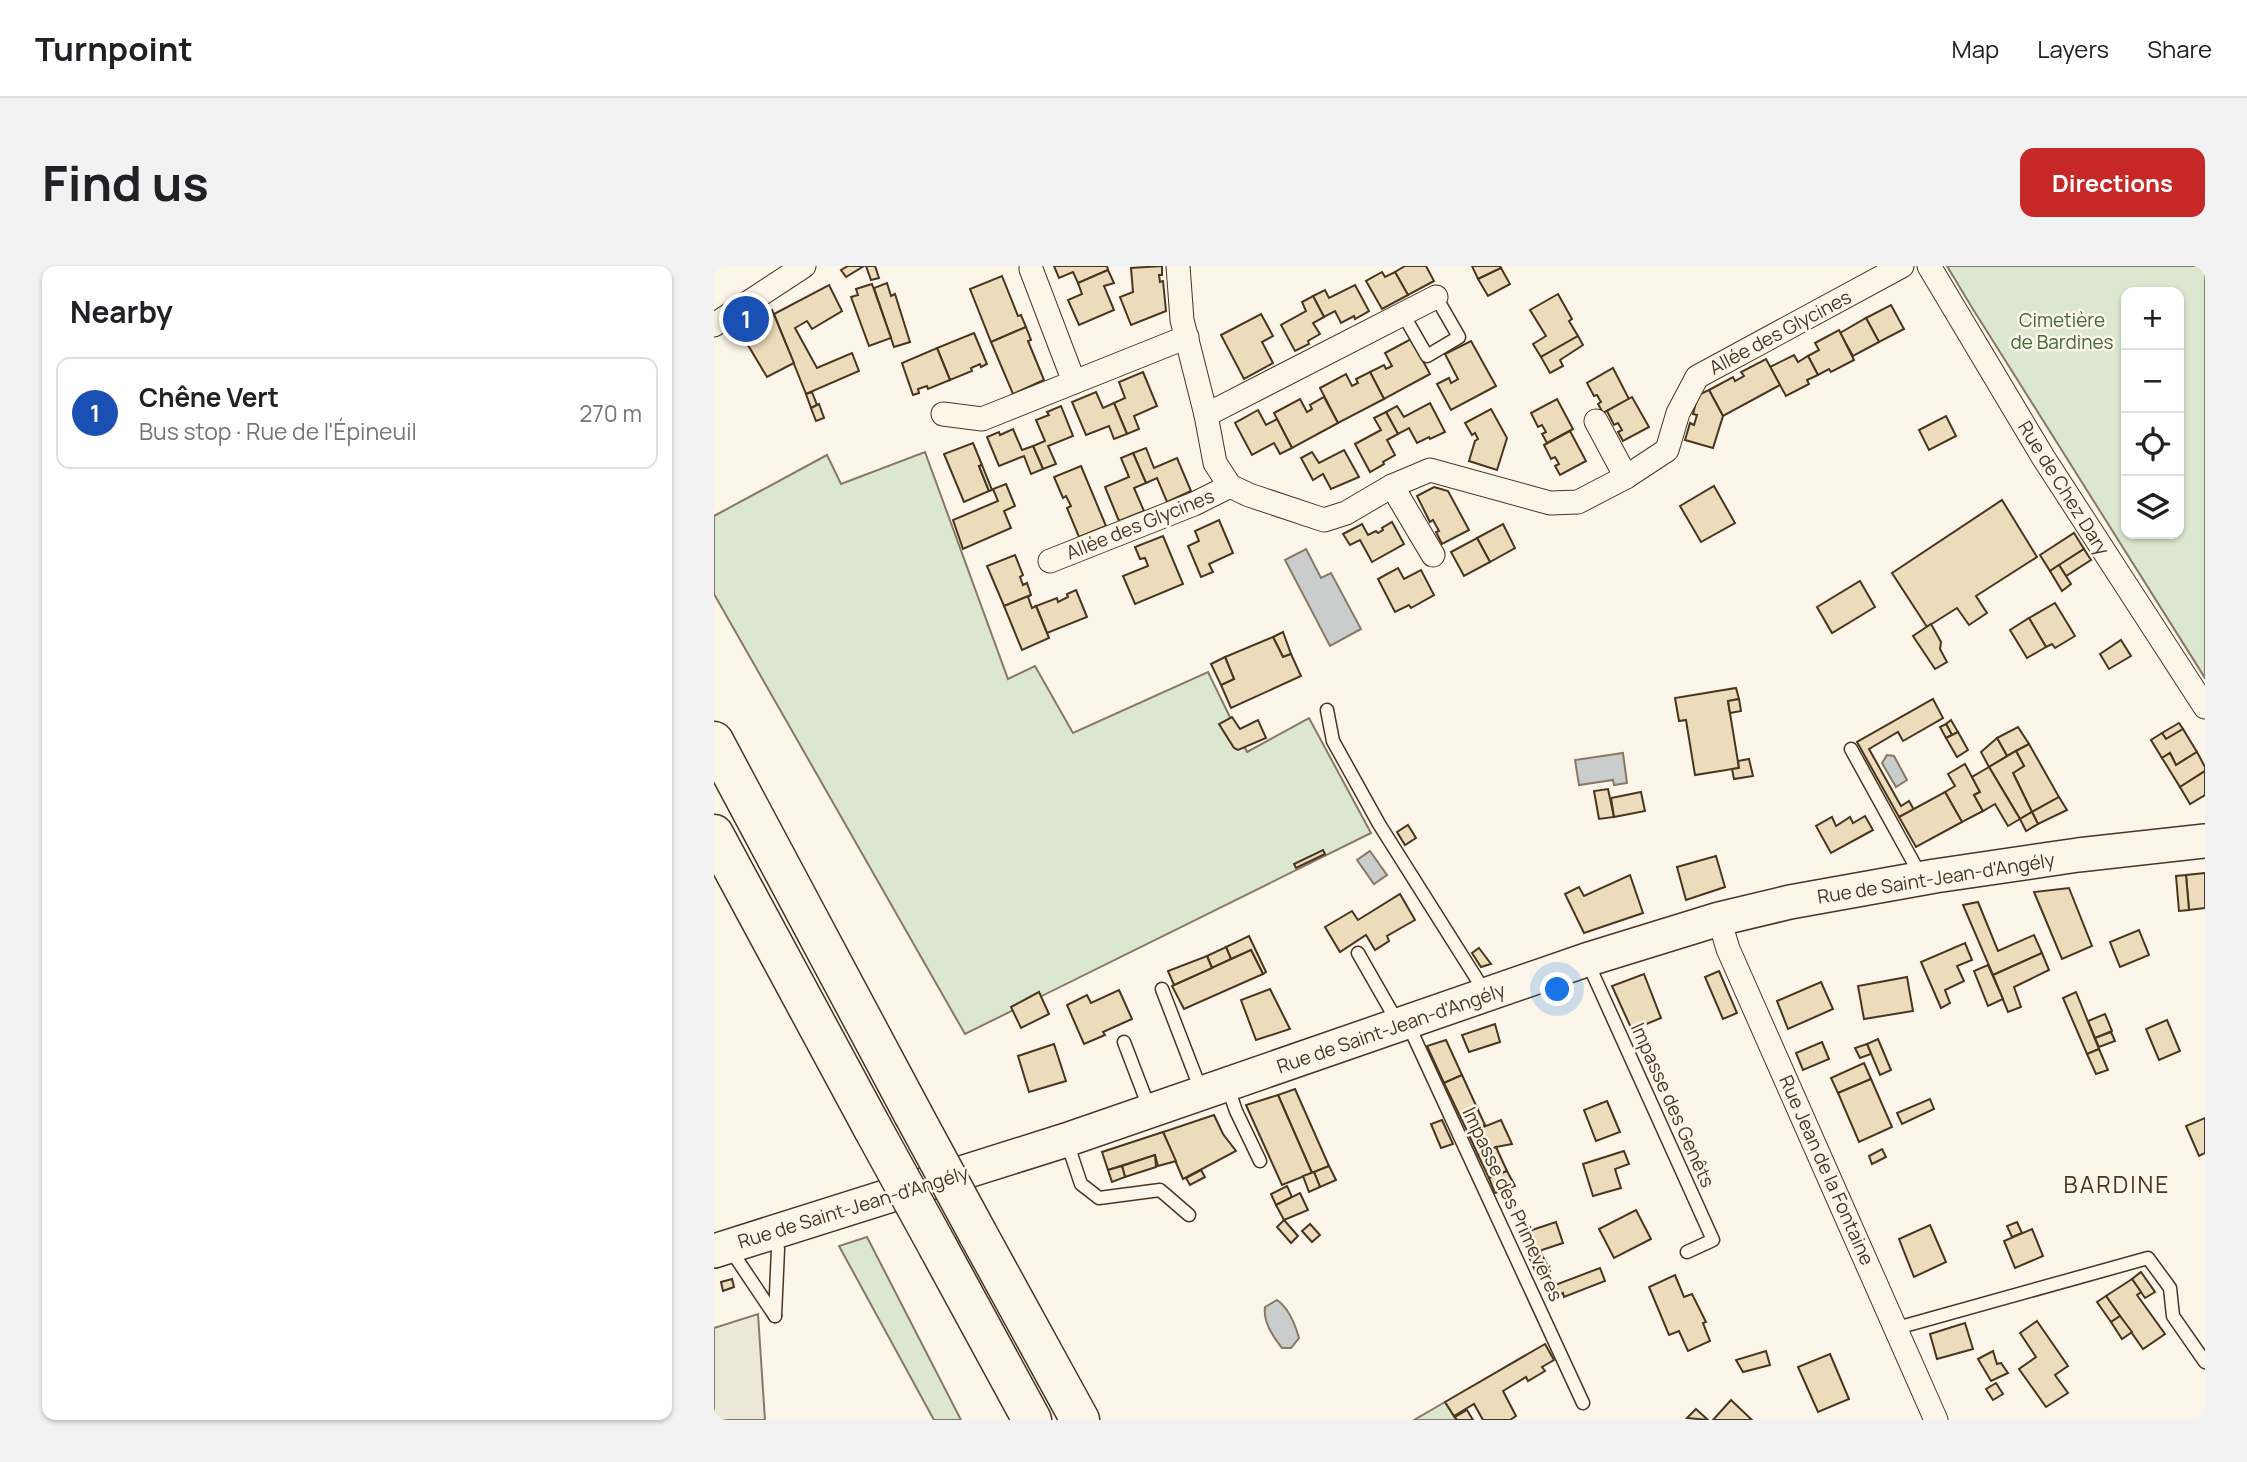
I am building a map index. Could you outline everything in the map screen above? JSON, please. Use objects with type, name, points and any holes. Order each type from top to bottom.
[{"type":"highway","points":[[714,741],[1080,1420]]},
{"type":"highway","points":[[714,834],[1032,1420]]},
{"type":"main road","name":"Rue de Saint-Jean-d'Angély","points":[[721,1249],[1066,1140],[1586,960],[1718,919],[1790,902],[1922,878],[2078,855],[2205,841]]},
{"type":"street","points":[[714,325],[804,266]]},
{"type":"street","name":"Allée des Glycines","points":[[1178,266],[1182,320],[1215,463],[1230,486],[1324,520],[1346,513],[1392,486],[1430,470],[1550,503],[1578,502],[1626,477],[1667,450],[1678,413],[1697,377],[1902,266]]},
{"type":"street","name":"Rue de Chez Dary","points":[[1929,266],[2043,457],[2205,707]]},
{"type":"street","points":[[1031,269],[1074,382]]},
{"type":"street","points":[[1206,415],[1436,297]]},
{"type":"street","points":[[943,414],[982,419],[1187,337]]},
{"type":"street","points":[[1596,421],[1626,477]]},
{"type":"street","name":"Allée des Glycines","points":[[1050,561],[1194,504],[1230,486]]},
{"type":"street","points":[[1392,486],[1433,555]]},
{"type":"street","name":"Rue Jean de la Fontaine","points":[[1718,919],[1728,949],[1936,1420]]},
{"type":"lane","points":[[1403,314],[1427,356],[1459,337],[1436,297]]},
{"type":"lane","points":[[1327,710],[1333,741],[1379,824],[1486,995]]},
{"type":"lane","points":[[1851,749],[1922,878]]},
{"type":"lane","name":"Impasse des Primevères","points":[[1358,953],[1403,1024],[1583,1403]]},
{"type":"lane","name":"Impasse des Genêts","points":[[1586,960],[1713,1240],[1687,1252]]},
{"type":"lane","points":[[1162,989],[1215,1089],[1237,1111],[1261,1161]]},
{"type":"lane","points":[[1124,1042],[1150,1112]]},
{"type":"lane","points":[[1066,1140],[1081,1184],[1099,1198],[1160,1190],[1189,1215]]},
{"type":"lane","points":[[721,1249],[775,1316],[778,1249],[774,1232]]},
{"type":"lane","points":[[1897,1328],[2148,1258],[2170,1288],[2173,1317],[2205,1362]]},
{"type":"green space","name":"Cimetière de Bardines","points":[[1947,266],[2205,266],[2205,678],[1971,306]]},
{"type":"green space","points":[[925,452],[1008,679],[1035,666],[1073,733],[1208,672],[1247,752],[1309,718],[1371,833],[965,1034],[714,594],[714,516],[827,455],[841,484]]},
{"type":"green space","points":[[867,1237],[961,1420],[934,1420],[839,1246]]},
{"type":"green space","points":[[1445,1402],[1456,1420],[1414,1420]]},
{"type":"shaded area","points":[[1306,549],[1321,578],[1331,573],[1361,629],[1330,646],[1285,560]]},
{"type":"shaded area","points":[[1623,753],[1627,783],[1614,785],[1613,780],[1579,785],[1575,760]]},
{"type":"shaded area","points":[[1887,755],[1894,756],[1907,780],[1896,787],[1882,763]]},
{"type":"shaded area","points":[[1370,851],[1387,875],[1374,884],[1357,860]]},
{"type":"shaded area","points":[[1277,1300],[1288,1312],[1299,1338],[1291,1348],[1282,1348],[1267,1323],[1265,1307]]},
{"type":"shaded area","points":[[758,1314],[765,1420],[714,1420],[714,1328]]},
{"type":"building","points":[[848,266],[864,266],[846,277],[841,270]]},
{"type":"building","points":[[866,266],[875,266],[879,278],[871,280]]},
{"type":"building","points":[[1054,266],[1107,266],[1108,270],[1078,283],[1073,272],[1059,278]]},
{"type":"building","points":[[1162,266],[1162,275],[1159,275],[1160,282],[1163,281],[1166,311],[1131,325],[1120,297],[1133,292],[1131,268]]},
{"type":"building","points":[[1405,266],[1426,266],[1434,281],[1408,295],[1395,272]]},
{"type":"building","points":[[1472,266],[1500,266],[1501,268],[1478,279]]},
{"type":"building","points":[[1501,268],[1510,284],[1488,296],[1478,279]]},
{"type":"building","points":[[1108,270],[1114,283],[1104,286],[1114,310],[1079,325],[1068,300],[1082,294],[1078,283]]},
{"type":"building","points":[[1382,272],[1385,277],[1395,272],[1408,295],[1382,309],[1366,281]]},
{"type":"building","points":[[1002,276],[1018,316],[1021,315],[1026,327],[991,342],[970,289]]},
{"type":"building","points":[[887,283],[891,296],[895,294],[910,342],[894,347],[874,288]]},
{"type":"building","points":[[872,284],[891,338],[869,346],[851,297],[858,295],[856,289]]},
{"type":"building","points":[[829,285],[842,311],[812,329],[807,321],[795,328],[817,368],[852,353],[859,371],[806,394],[774,314]]},
{"type":"building","points":[[1355,285],[1369,311],[1341,323],[1335,311],[1324,317],[1313,296],[1325,290],[1329,298]]},
{"type":"building","points":[[1558,294],[1578,336],[1541,357],[1533,344],[1546,336],[1530,310]]},
{"type":"building","points":[[1313,296],[1324,317],[1313,323],[1320,334],[1295,351],[1281,325],[1306,311],[1302,302]]},
{"type":"building","points":[[1891,305],[1904,329],[1879,342],[1866,318]]},
{"type":"building","points":[[772,310],[794,363],[767,377],[739,330]]},
{"type":"building","points":[[1261,314],[1273,336],[1262,342],[1273,363],[1244,379],[1221,335]]},
{"type":"building","points":[[1866,318],[1879,342],[1853,356],[1840,333]]},
{"type":"building","points":[[1026,327],[1031,340],[1028,341],[1044,380],[1013,394],[991,342]]},
{"type":"building","points":[[1839,330],[1854,360],[1831,372],[1829,369],[1818,375],[1808,356],[1819,350],[1815,343]]},
{"type":"building","points":[[974,333],[987,364],[981,367],[980,364],[971,368],[972,371],[950,380],[937,348]]},
{"type":"building","points":[[1578,336],[1583,345],[1560,360],[1563,366],[1550,373],[1541,357]]},
{"type":"building","points":[[1411,339],[1430,374],[1384,399],[1370,372],[1384,365],[1386,369],[1392,366],[1385,353]]},
{"type":"building","points":[[1471,341],[1496,386],[1451,410],[1437,384],[1449,378],[1451,383],[1458,379],[1445,354]]},
{"type":"building","points":[[937,348],[950,380],[928,389],[927,386],[918,389],[919,393],[913,395],[902,363]]},
{"type":"building","points":[[1794,355],[1798,362],[1808,356],[1818,375],[1807,380],[1809,384],[1786,396],[1770,367]]},
{"type":"building","points":[[1766,359],[1780,385],[1723,416],[1709,390],[1733,377],[1735,381],[1744,376],[1741,372]]},
{"type":"building","points":[[1613,368],[1629,399],[1603,413],[1598,404],[1601,402],[1587,383]]},
{"type":"building","points":[[1143,372],[1157,406],[1134,416],[1139,429],[1127,434],[1114,403],[1125,398],[1119,382]]},
{"type":"building","points":[[1370,372],[1384,399],[1338,423],[1320,388],[1346,374],[1352,386],[1358,383],[1356,379]]},
{"type":"building","points":[[1709,390],[1723,416],[1713,448],[1685,440],[1690,423],[1694,425],[1697,415],[1693,414],[1698,395]]},
{"type":"building","points":[[812,392],[817,405],[811,408],[806,394]]},
{"type":"building","points":[[1096,392],[1103,408],[1114,403],[1127,434],[1114,439],[1109,426],[1086,435],[1072,402]]},
{"type":"building","points":[[1324,397],[1338,423],[1292,448],[1274,413],[1300,399],[1307,412],[1312,409],[1310,405]]},
{"type":"building","points":[[1632,397],[1649,427],[1623,441],[1618,432],[1622,430],[1618,423],[1614,425],[1607,411]]},
{"type":"building","points":[[1557,399],[1573,429],[1547,443],[1542,434],[1546,432],[1542,425],[1538,427],[1531,413]]},
{"type":"building","points":[[1430,403],[1445,432],[1417,443],[1409,428],[1398,434],[1386,412],[1397,406],[1404,417]]},
{"type":"building","points":[[819,404],[824,418],[816,421],[811,408]]},
{"type":"building","points":[[1061,406],[1073,436],[1048,446],[1056,464],[1043,469],[1033,446],[1045,441],[1036,420]]},
{"type":"building","points":[[1491,409],[1507,438],[1497,470],[1469,461],[1478,439],[1475,433],[1472,435],[1465,423]]},
{"type":"building","points":[[1258,410],[1266,425],[1277,419],[1292,448],[1280,454],[1274,443],[1252,455],[1235,423]]},
{"type":"building","points":[[1386,412],[1398,434],[1387,440],[1395,455],[1370,472],[1355,444],[1381,430],[1374,418]]},
{"type":"building","points":[[1946,416],[1956,436],[1929,450],[1919,430]]},
{"type":"building","points":[[1013,429],[1022,450],[1033,446],[1043,469],[1031,474],[1024,456],[999,466],[987,437]]},
{"type":"building","points":[[1570,431],[1586,461],[1560,475],[1555,466],[1559,464],[1555,457],[1551,459],[1544,445]]},
{"type":"building","points":[[973,443],[989,491],[964,502],[944,454]]},
{"type":"building","points":[[1146,448],[1154,468],[1177,458],[1191,491],[1167,502],[1157,478],[1146,483],[1133,453]]},
{"type":"building","points":[[1344,450],[1359,477],[1331,489],[1323,474],[1313,480],[1301,458],[1312,452],[1319,463]]},
{"type":"building","points":[[1133,453],[1146,483],[1134,488],[1144,511],[1119,521],[1105,487],[1129,477],[1121,458]]},
{"type":"building","points":[[982,465],[992,490],[989,491],[979,466]]},
{"type":"building","points":[[1081,466],[1106,526],[1079,537],[1067,508],[1071,506],[1066,496],[1063,498],[1054,477]]},
{"type":"building","points":[[1006,484],[1015,506],[1004,511],[1011,528],[963,549],[953,520],[998,501],[993,489]]},
{"type":"building","points":[[1714,486],[1735,523],[1701,542],[1680,506]]},
{"type":"building","points":[[1434,487],[1448,491],[1469,530],[1442,544],[1436,532],[1439,531],[1433,520],[1430,522],[1417,496]]},
{"type":"building","points":[[2002,500],[2037,557],[1976,596],[1987,613],[1969,625],[1957,608],[1927,627],[1892,573]]},
{"type":"building","points":[[1219,520],[1233,553],[1209,564],[1213,572],[1201,577],[1188,546],[1199,541],[1195,531]]},
{"type":"building","points":[[1392,522],[1404,544],[1372,562],[1360,540],[1350,545],[1343,534],[1362,524],[1368,535],[1376,531],[1378,533]]},
{"type":"building","points":[[1503,524],[1515,548],[1490,562],[1477,538]]},
{"type":"building","points":[[2074,533],[2084,549],[2050,571],[2040,555]]},
{"type":"building","points":[[1163,536],[1183,584],[1135,604],[1123,576],[1148,566],[1145,558],[1140,559],[1135,547]]},
{"type":"building","points":[[1477,538],[1490,562],[1464,576],[1451,552]]},
{"type":"building","points":[[2084,549],[2091,560],[2066,576],[2059,565]]},
{"type":"building","points":[[1015,555],[1023,575],[1020,577],[1023,585],[1027,583],[1031,595],[1004,606],[987,566]]},
{"type":"building","points":[[2059,565],[2071,584],[2062,591],[2050,571]]},
{"type":"building","points":[[1398,568],[1404,579],[1421,570],[1434,595],[1411,608],[1409,605],[1395,612],[1378,579]]},
{"type":"building","points":[[1860,581],[1875,607],[1832,633],[1817,607]]},
{"type":"building","points":[[1076,590],[1087,617],[1047,633],[1036,606],[1057,598],[1058,602]]},
{"type":"building","points":[[1031,595],[1028,597],[1032,608],[1036,606],[1049,638],[1022,650],[1004,606]]},
{"type":"building","points":[[2055,603],[2075,636],[2055,648],[2052,644],[2046,647],[2029,618]]},
{"type":"building","points":[[2029,618],[2046,647],[2027,658],[2010,630]]},
{"type":"building","points":[[1931,624],[1941,642],[1940,649],[1947,662],[1935,669],[1913,636]]},
{"type":"building","points":[[1283,632],[1291,654],[1283,657],[1273,637]]},
{"type":"building","points":[[1273,637],[1283,657],[1291,654],[1301,676],[1231,708],[1221,685],[1234,679],[1225,657]]},
{"type":"building","points":[[2121,640],[2131,656],[2109,669],[2100,654]]},
{"type":"building","points":[[1225,657],[1234,679],[1221,685],[1211,664]]},
{"type":"building","points":[[1736,688],[1739,699],[1728,701],[1739,768],[1695,775],[1686,720],[1679,721],[1675,698]]},
{"type":"building","points":[[1739,699],[1741,711],[1730,713],[1728,701]]},
{"type":"building","points":[[1933,699],[1943,718],[1903,741],[1898,732],[1869,749],[1901,806],[1909,801],[1914,810],[1899,817],[1857,742]]},
{"type":"building","points":[[1232,717],[1240,729],[1258,720],[1266,738],[1238,750],[1234,748],[1219,724]]},
{"type":"building","points":[[1951,720],[1958,732],[1952,735],[1946,724]]},
{"type":"building","points":[[2179,723],[2183,729],[2166,739],[2162,733]]},
{"type":"building","points":[[1946,724],[1952,735],[1946,738],[1940,727]]},
{"type":"building","points":[[2018,727],[2029,744],[2007,756],[1997,738]]},
{"type":"building","points":[[2183,729],[2197,752],[2176,765],[2170,753],[2162,758],[2151,740],[2162,733],[2166,739]]},
{"type":"building","points":[[1958,732],[1968,750],[1957,757],[1946,738]]},
{"type":"building","points":[[1997,738],[2007,756],[1989,767],[1981,752]]},
{"type":"building","points":[[2029,744],[2059,797],[2032,812],[2013,773],[2024,766],[2016,751]]},
{"type":"building","points":[[2016,751],[2024,766],[2013,773],[2032,812],[2020,819],[1989,767]]},
{"type":"building","points":[[2197,752],[2205,771],[2180,787],[2162,758],[2170,753],[2176,765]]},
{"type":"building","points":[[1749,759],[1753,776],[1734,779],[1732,769],[1739,768],[1738,761]]},
{"type":"building","points":[[1965,764],[1980,792],[1974,795],[1983,811],[1962,822],[1945,792],[1955,786],[1948,774]]},
{"type":"building","points":[[1989,767],[2020,819],[2008,826],[1995,804],[1983,811],[1974,795],[1980,792],[1972,777]]},
{"type":"building","points":[[2205,771],[2205,795],[2190,804],[2180,787]]},
{"type":"building","points":[[1608,789],[1614,817],[1599,819],[1594,791]]},
{"type":"building","points":[[1641,792],[1645,811],[1614,817],[1611,798]]},
{"type":"building","points":[[1945,792],[1962,822],[1916,847],[1899,817]]},
{"type":"building","points":[[2059,797],[2067,810],[2038,824],[2032,812]]},
{"type":"building","points":[[2032,812],[2038,824],[2026,831],[2020,819]]},
{"type":"building","points":[[1865,816],[1873,830],[1831,853],[1816,826],[1832,817],[1836,826],[1850,817],[1853,823]]},
{"type":"building","points":[[1408,825],[1416,838],[1405,845],[1397,832]]},
{"type":"building","points":[[1323,850],[1325,854],[1296,868],[1294,864]]},
{"type":"building","points":[[1716,856],[1725,887],[1686,900],[1677,867]]},
{"type":"building","points":[[2205,873],[2205,908],[2189,910],[2186,875]]},
{"type":"building","points":[[1630,875],[1643,913],[1584,933],[1565,894],[1579,887],[1584,896]]},
{"type":"building","points":[[2186,875],[2189,910],[2179,911],[2176,876]]},
{"type":"building","points":[[2069,888],[2092,946],[2062,959],[2034,892]]},
{"type":"building","points":[[1400,894],[1415,920],[1387,936],[1389,941],[1375,950],[1366,935],[1340,952],[1325,927],[1352,911],[1358,920]]},
{"type":"building","points":[[1978,902],[1998,951],[2034,935],[2042,953],[1993,975],[1963,905]]},
{"type":"building","points":[[2139,930],[2149,955],[2120,967],[2110,942]]},
{"type":"building","points":[[1249,936],[1266,972],[1263,974],[1251,950],[1231,959],[1226,947]]},
{"type":"building","points":[[1965,943],[1972,960],[1957,966],[1964,981],[1945,990],[1950,1003],[1941,1008],[1921,962]]},
{"type":"building","points":[[1226,947],[1231,959],[1212,968],[1207,956]]},
{"type":"building","points":[[1479,948],[1491,964],[1481,967],[1472,953]]},
{"type":"building","points":[[1251,950],[1263,974],[1184,1009],[1172,986]]},
{"type":"building","points":[[2042,953],[2049,970],[2014,987],[2021,1007],[2008,1012],[1993,975]]},
{"type":"building","points":[[1207,956],[1212,968],[1174,985],[1168,971]]},
{"type":"building","points":[[1988,965],[2003,999],[1988,1006],[1974,971]]},
{"type":"building","points":[[1719,971],[1737,1013],[1723,1019],[1705,977]]},
{"type":"building","points":[[1644,974],[1661,1018],[1632,1030],[1612,986]]},
{"type":"building","points":[[1907,977],[1913,1011],[1864,1019],[1858,986]]},
{"type":"building","points":[[1821,982],[1833,1009],[1788,1029],[1777,1001]]},
{"type":"building","points":[[1270,989],[1290,1029],[1256,1040],[1241,1000]]},
{"type":"building","points":[[1119,990],[1132,1019],[1084,1044],[1067,1005],[1087,995],[1091,1003]]},
{"type":"building","points":[[1039,992],[1049,1014],[1021,1028],[1011,1007]]},
{"type":"building","points":[[2076,992],[2099,1049],[2087,1054],[2063,998]]},
{"type":"building","points":[[2105,1014],[2112,1031],[2095,1038],[2088,1021]]},
{"type":"building","points":[[2167,1020],[2180,1051],[2159,1060],[2146,1029]]},
{"type":"building","points":[[1495,1024],[1500,1042],[1469,1052],[1462,1035]]},
{"type":"building","points":[[2111,1032],[2115,1041],[2099,1047],[2095,1038]]},
{"type":"building","points":[[1878,1039],[1891,1070],[1880,1075],[1867,1044]]},
{"type":"building","points":[[1446,1040],[1462,1075],[1444,1083],[1427,1046]]},
{"type":"building","points":[[1822,1042],[1829,1059],[1803,1070],[1796,1053]]},
{"type":"building","points":[[1054,1044],[1066,1081],[1029,1092],[1018,1056]]},
{"type":"building","points":[[1867,1044],[1871,1054],[1860,1058],[1855,1048]]},
{"type":"building","points":[[2099,1049],[2108,1070],[2096,1074],[2087,1054]]},
{"type":"building","points":[[1864,1063],[1871,1079],[1838,1093],[1831,1078]]},
{"type":"building","points":[[1462,1075],[1485,1125],[1468,1133],[1444,1083]]},
{"type":"building","points":[[1871,1079],[1892,1127],[1859,1142],[1838,1093]]},
{"type":"building","points":[[1295,1089],[1329,1166],[1312,1173],[1278,1095]]},
{"type":"building","points":[[1278,1095],[1312,1173],[1282,1185],[1246,1105]]},
{"type":"building","points":[[1930,1099],[1934,1109],[1902,1124],[1897,1113]]},
{"type":"building","points":[[1607,1101],[1620,1132],[1596,1141],[1584,1110]]},
{"type":"building","points":[[1214,1115],[1223,1134],[1236,1151],[1183,1179],[1163,1132]]},
{"type":"building","points":[[2205,1118],[2205,1153],[2199,1156],[2186,1126]]},
{"type":"building","points":[[1442,1120],[1453,1144],[1441,1148],[1431,1124]]},
{"type":"building","points":[[1501,1120],[1512,1144],[1478,1155],[1468,1133]]},
{"type":"building","points":[[1163,1132],[1176,1161],[1158,1166],[1155,1155],[1108,1170],[1102,1152]]},
{"type":"building","points":[[1496,1147],[1507,1171],[1489,1178],[1478,1155]]},
{"type":"building","points":[[1882,1149],[1886,1157],[1872,1164],[1869,1156]]},
{"type":"building","points":[[1624,1151],[1629,1164],[1615,1169],[1621,1188],[1593,1196],[1583,1164]]},
{"type":"building","points":[[1155,1155],[1156,1167],[1125,1177],[1122,1166]]},
{"type":"building","points":[[1122,1166],[1125,1177],[1112,1182],[1108,1170]]},
{"type":"building","points":[[1329,1166],[1336,1180],[1320,1187],[1314,1172]]},
{"type":"building","points":[[1201,1170],[1205,1177],[1190,1185],[1186,1178]]},
{"type":"building","points":[[1507,1171],[1515,1186],[1495,1193],[1489,1178]]},
{"type":"building","points":[[1314,1172],[1320,1187],[1309,1192],[1303,1176]]},
{"type":"building","points":[[1287,1186],[1292,1197],[1276,1205],[1271,1194]]},
{"type":"building","points":[[1300,1193],[1308,1210],[1284,1220],[1276,1205]]},
{"type":"building","points":[[1636,1210],[1651,1239],[1614,1258],[1599,1229]]},
{"type":"building","points":[[1284,1220],[1298,1236],[1291,1243],[1277,1227]]},
{"type":"building","points":[[1556,1222],[1563,1243],[1536,1252],[1529,1231]]},
{"type":"building","points":[[2017,1222],[2022,1233],[2012,1237],[2007,1226]]},
{"type":"building","points":[[1310,1224],[1320,1235],[1312,1242],[1302,1231]]},
{"type":"building","points":[[1930,1225],[1946,1262],[1914,1277],[1899,1239]]},
{"type":"building","points":[[2032,1229],[2043,1256],[2015,1268],[2004,1241]]},
{"type":"building","points":[[1540,1251],[1550,1271],[1537,1275],[1529,1257]]},
{"type":"building","points":[[1600,1268],[1605,1281],[1564,1297],[1563,1293],[1559,1295],[1555,1285]]},
{"type":"building","points":[[2141,1272],[2155,1292],[2145,1298],[2132,1279]]},
{"type":"building","points":[[1675,1275],[1684,1297],[1692,1294],[1706,1322],[1703,1323],[1710,1341],[1688,1351],[1679,1331],[1669,1335],[1649,1287]]},
{"type":"building","points":[[732,1279],[734,1287],[723,1291],[721,1282]]},
{"type":"building","points":[[2132,1279],[2141,1292],[2137,1295],[2165,1334],[2143,1349],[2106,1296]]},
{"type":"building","points":[[2106,1296],[2120,1316],[2111,1322],[2097,1302]]},
{"type":"building","points":[[2120,1316],[2132,1332],[2122,1339],[2111,1322]]},
{"type":"building","points":[[2037,1321],[2068,1366],[2055,1375],[2068,1393],[2046,1407],[2019,1369],[2036,1357],[2020,1333]]},
{"type":"building","points":[[1965,1323],[1973,1349],[1937,1359],[1930,1334]]},
{"type":"building","points":[[1545,1344],[1554,1360],[1542,1367],[1545,1371],[1528,1381],[1526,1377],[1503,1391],[1516,1416],[1510,1420],[1483,1420],[1474,1404],[1454,1416],[1445,1402]]},
{"type":"building","points":[[1766,1351],[1770,1365],[1743,1372],[1736,1360]]},
{"type":"building","points":[[1993,1351],[1997,1364],[2001,1363],[2008,1373],[1991,1381],[1978,1359]]},
{"type":"building","points":[[1830,1354],[1849,1399],[1818,1412],[1798,1367]]},
{"type":"building","points":[[1996,1383],[2003,1394],[1993,1400],[1986,1389]]},
{"type":"building","points":[[1731,1400],[1752,1420],[1713,1420]]},
{"type":"building","points":[[1696,1409],[1708,1420],[1687,1418]]},
{"type":"building","points":[[1467,1410],[1473,1420],[1457,1420],[1455,1417]]},
{"type":"place","name":"Chêne Vert","points":[[746,319]]},
{"type":"district","name":"BARDINE","points":[[2117,1184]]}]
